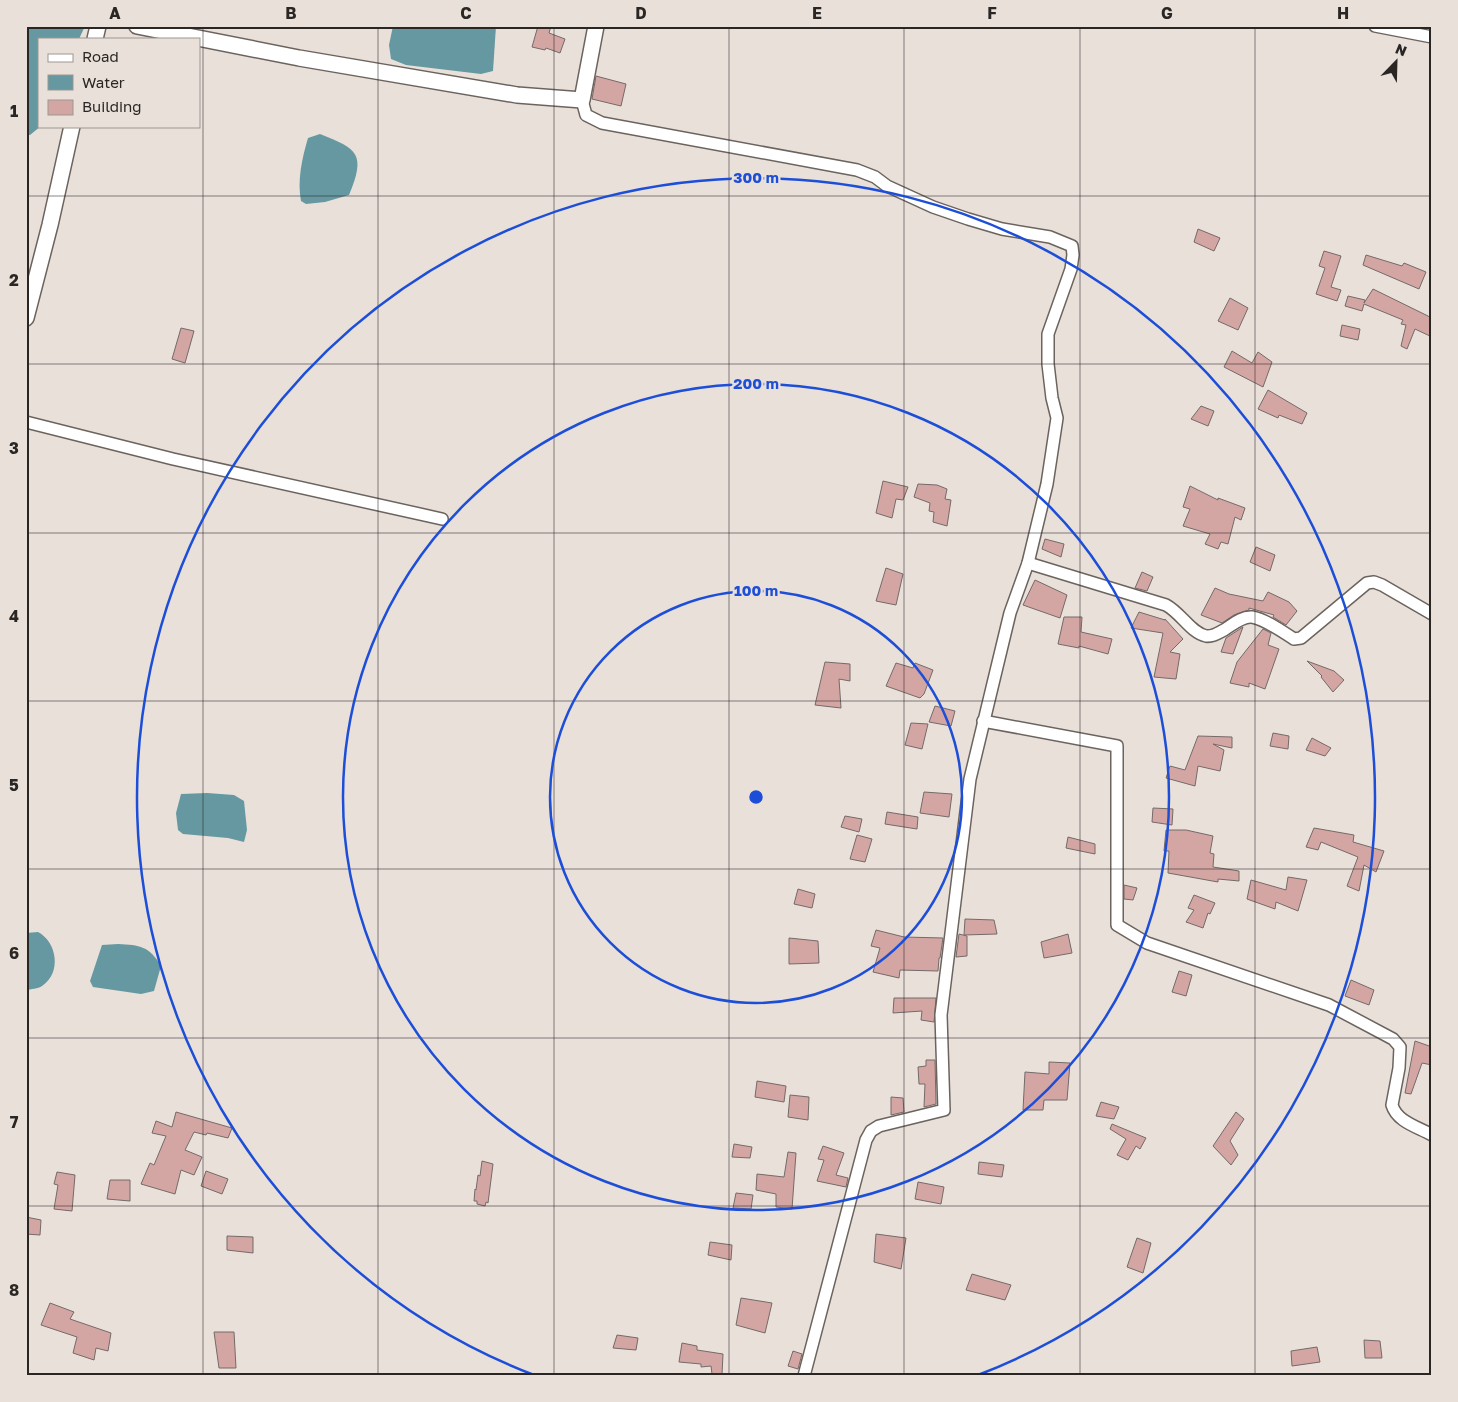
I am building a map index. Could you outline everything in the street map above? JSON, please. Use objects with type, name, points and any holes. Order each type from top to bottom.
[{"type":"main road","points":[[137,26],[198,38]]},
{"type":"main road","points":[[200,38],[300,58],[507,93],[582,100],[596,26]]},
{"type":"main road","points":[[26,318],[50,225],[72,128]]},
{"type":"street","points":[[1375,26],[1432,37]]},
{"type":"street","points":[[582,100],[586,115],[602,123],[857,170],[875,177],[887,186],[933,207],[1002,228],[1050,236],[1072,246],[1071,269],[1048,334],[1048,364],[1057,418],[1046,484],[1028,563],[1010,613],[970,779],[941,1015],[944,1110],[879,1126],[871,1131],[866,1140],[804,1376]]},
{"type":"street","points":[[26,422],[173,459],[442,519]]},
{"type":"street","points":[[1028,563],[1166,605],[1175,610],[1195,631],[1206,636],[1214,635],[1238,621],[1253,617],[1276,627],[1294,639],[1301,638],[1367,583],[1374,582],[1382,584],[1432,614]]},
{"type":"street","points":[[983,721],[1117,746],[1117,925],[1147,943],[1328,1005],[1393,1038],[1400,1047],[1399,1068],[1392,1106],[1394,1111],[1398,1118],[1432,1135]]},
{"type":"water","points":[[26,26],[85,26],[79,38],[38,38],[39,128],[30,135],[26,135]]},
{"type":"water","points":[[393,26],[496,26],[493,71],[481,74],[406,65],[391,59],[389,45]]},
{"type":"water","points":[[320,134],[350,149],[355,155],[357,170],[349,195],[325,202],[306,204],[301,201],[300,193],[302,161],[308,138]]},
{"type":"water","points":[[181,794],[234,795],[244,801],[247,830],[244,842],[228,838],[183,834],[178,830],[176,813]]},
{"type":"water","points":[[38,932],[53,950],[55,966],[48,980],[42,986],[26,990],[26,933]]},
{"type":"water","points":[[102,945],[138,946],[148,951],[157,959],[161,966],[154,991],[141,994],[93,987],[90,981]]},
{"type":"building","points":[[538,26],[551,26],[549,33],[565,39],[560,53],[546,48],[545,50],[532,47]]},
{"type":"building","points":[[596,76],[626,84],[621,106],[592,99]]},
{"type":"building","points":[[1198,229],[1220,238],[1214,251],[1194,242]]},
{"type":"building","points":[[1324,251],[1341,256],[1331,287],[1341,290],[1337,301],[1316,294],[1325,268],[1319,266]]},
{"type":"building","points":[[1366,255],[1402,266],[1404,263],[1426,272],[1419,289],[1363,265]]},
{"type":"building","points":[[1373,289],[1432,319],[1432,337],[1415,329],[1407,349],[1401,346],[1406,325],[1401,324],[1403,320],[1364,304],[1362,311],[1345,306],[1348,296],[1365,300],[1364,303]]},
{"type":"building","points":[[1230,298],[1248,308],[1238,330],[1218,321]]},
{"type":"building","points":[[1342,325],[1360,329],[1358,340],[1340,336]]},
{"type":"building","points":[[181,328],[194,331],[185,363],[172,359]]},
{"type":"building","points":[[1232,351],[1252,363],[1258,352],[1272,362],[1263,387],[1224,367]]},
{"type":"building","points":[[1268,390],[1307,413],[1302,424],[1279,415],[1278,418],[1258,409]]},
{"type":"building","points":[[1201,406],[1214,411],[1208,426],[1191,419]]},
{"type":"building","points":[[883,481],[908,487],[903,500],[896,499],[892,518],[876,513]]},
{"type":"building","points":[[918,484],[937,485],[947,489],[945,499],[951,500],[947,526],[933,522],[934,512],[929,511],[930,503],[914,497]]},
{"type":"building","points":[[1190,486],[1218,500],[1218,498],[1245,508],[1241,520],[1235,517],[1228,544],[1221,542],[1218,549],[1205,544],[1210,534],[1183,526],[1190,509],[1183,507]]},
{"type":"building","points":[[1045,539],[1064,544],[1061,557],[1042,549]]},
{"type":"building","points":[[1256,547],[1275,555],[1270,571],[1250,562]]},
{"type":"building","points":[[886,568],[903,574],[896,605],[876,601]]},
{"type":"building","points":[[1142,572],[1153,577],[1147,591],[1135,588]]},
{"type":"building","points":[[1035,580],[1067,595],[1060,618],[1023,605]]},
{"type":"building","points":[[1215,588],[1229,594],[1263,601],[1268,592],[1289,602],[1297,611],[1286,625],[1273,617],[1274,615],[1249,608],[1249,610],[1234,615],[1222,623],[1201,615]]},
{"type":"building","points":[[1139,612],[1165,619],[1183,639],[1170,652],[1180,654],[1176,679],[1154,677],[1163,633],[1131,628]]},
{"type":"building","points":[[1064,617],[1082,617],[1081,632],[1112,639],[1108,654],[1079,646],[1079,648],[1058,644]]},
{"type":"building","points":[[1243,627],[1233,654],[1221,652],[1226,638]]},
{"type":"building","points":[[1263,629],[1271,633],[1268,645],[1279,649],[1265,689],[1249,683],[1249,687],[1230,683],[1237,662]]},
{"type":"building","points":[[1307,661],[1334,671],[1344,680],[1333,692],[1322,676]]},
{"type":"building","points":[[825,662],[850,664],[850,681],[839,679],[841,708],[815,705]]},
{"type":"building","points":[[896,663],[913,668],[915,663],[933,670],[924,694],[920,698],[886,686]]},
{"type":"building","points":[[935,706],[955,711],[951,726],[929,722]]},
{"type":"building","points":[[911,723],[928,724],[922,749],[905,745]]},
{"type":"building","points":[[1273,733],[1289,736],[1288,749],[1270,746]]},
{"type":"building","points":[[1198,736],[1232,737],[1232,748],[1213,744],[1224,750],[1220,771],[1198,766],[1195,786],[1166,778],[1170,766],[1185,770]]},
{"type":"building","points":[[1312,738],[1331,748],[1325,756],[1306,750]]},
{"type":"building","points":[[924,792],[952,794],[949,817],[920,813]]},
{"type":"building","points":[[1153,808],[1173,809],[1172,825],[1152,822]]},
{"type":"building","points":[[887,812],[918,817],[917,829],[885,824]]},
{"type":"building","points":[[845,816],[862,819],[859,832],[841,827]]},
{"type":"building","points":[[1314,828],[1354,835],[1353,842],[1384,851],[1376,872],[1364,865],[1359,891],[1347,886],[1358,857],[1321,842],[1318,850],[1306,847]]},
{"type":"building","points":[[1166,830],[1186,830],[1213,836],[1210,853],[1214,854],[1213,867],[1239,871],[1239,881],[1218,879],[1218,882],[1168,873],[1169,851],[1164,851]]},
{"type":"building","points":[[857,835],[872,839],[865,862],[850,859]]},
{"type":"building","points":[[1068,837],[1095,844],[1095,854],[1066,848]]},
{"type":"building","points":[[1288,877],[1307,880],[1298,911],[1276,902],[1275,909],[1247,899],[1251,880],[1286,890]]},
{"type":"building","points":[[1124,885],[1137,888],[1133,900],[1124,899]]},
{"type":"building","points":[[798,889],[815,894],[812,908],[794,904]]},
{"type":"building","points":[[1194,895],[1215,903],[1210,914],[1208,913],[1203,928],[1186,922],[1194,910],[1188,908]]},
{"type":"building","points":[[965,919],[994,920],[997,934],[964,935]]},
{"type":"building","points":[[876,930],[904,937],[943,938],[938,971],[900,970],[899,978],[873,972],[880,948],[871,946]]},
{"type":"building","points":[[959,934],[967,936],[967,956],[956,957]]},
{"type":"building","points":[[1068,934],[1072,953],[1044,958],[1041,942]]},
{"type":"building","points":[[789,938],[818,941],[819,963],[789,964]]},
{"type":"building","points":[[1179,971],[1192,975],[1186,996],[1172,992]]},
{"type":"building","points":[[1351,980],[1374,990],[1369,1005],[1345,996]]},
{"type":"building","points":[[894,998],[936,998],[934,1022],[921,1020],[922,1011],[893,1013]]},
{"type":"building","points":[[1415,1041],[1432,1047],[1432,1065],[1422,1063],[1411,1094],[1405,1093]]},
{"type":"building","points":[[926,1060],[935,1060],[936,1104],[924,1107],[925,1084],[919,1084],[918,1067],[926,1066]]},
{"type":"building","points":[[1049,1062],[1070,1063],[1067,1100],[1044,1100],[1043,1110],[1023,1110],[1025,1072],[1049,1074]]},
{"type":"building","points":[[757,1081],[786,1086],[784,1102],[755,1097]]},
{"type":"building","points":[[790,1095],[809,1097],[808,1120],[788,1117]]},
{"type":"building","points":[[891,1097],[903,1098],[904,1112],[891,1115]]},
{"type":"building","points":[[1101,1102],[1119,1107],[1114,1119],[1096,1116]]},
{"type":"building","points":[[176,1112],[232,1128],[228,1138],[194,1132],[185,1150],[202,1157],[194,1175],[181,1170],[175,1194],[141,1184],[150,1163],[154,1165],[166,1136],[152,1133],[156,1121],[172,1127]]},
{"type":"building","points":[[1236,1112],[1244,1119],[1230,1141],[1238,1155],[1231,1165],[1213,1146]]},
{"type":"building","points":[[1112,1124],[1146,1138],[1140,1149],[1136,1146],[1128,1160],[1117,1155],[1126,1139],[1110,1129]]},
{"type":"building","points":[[734,1144],[752,1147],[750,1158],[732,1157]]},
{"type":"building","points":[[823,1146],[844,1153],[836,1175],[848,1178],[846,1187],[817,1181],[824,1160],[818,1159]]},
{"type":"building","points":[[788,1152],[796,1153],[792,1209],[776,1207],[776,1194],[756,1190],[757,1174],[784,1177]]},
{"type":"building","points":[[482,1161],[493,1164],[488,1203],[486,1202],[485,1206],[474,1201]]},
{"type":"building","points":[[979,1162],[1004,1165],[1002,1177],[978,1174]]},
{"type":"building","points":[[206,1171],[228,1179],[222,1194],[201,1186]]},
{"type":"building","points":[[57,1172],[75,1175],[72,1211],[54,1209],[58,1185],[54,1184]]},
{"type":"building","points":[[110,1180],[130,1180],[130,1201],[107,1199]]},
{"type":"building","points":[[918,1182],[944,1187],[941,1204],[915,1199]]},
{"type":"building","points":[[736,1193],[753,1195],[751,1209],[733,1208]]},
{"type":"building","points":[[26,1217],[41,1220],[40,1235],[26,1234]]},
{"type":"building","points":[[876,1234],[906,1238],[901,1269],[874,1262]]},
{"type":"building","points":[[227,1236],[253,1237],[253,1253],[227,1250]]},
{"type":"building","points":[[1137,1238],[1151,1243],[1143,1273],[1127,1267]]},
{"type":"building","points":[[710,1242],[732,1245],[731,1260],[708,1255]]},
{"type":"building","points":[[972,1274],[1011,1285],[1005,1300],[966,1290]]},
{"type":"building","points":[[741,1298],[772,1303],[765,1333],[736,1325]]},
{"type":"building","points":[[50,1303],[74,1312],[70,1319],[111,1333],[108,1351],[96,1348],[94,1360],[73,1353],[77,1337],[41,1325]]},
{"type":"building","points":[[214,1332],[234,1332],[236,1368],[219,1368]]},
{"type":"building","points":[[617,1335],[638,1338],[636,1350],[613,1348]]},
{"type":"building","points":[[1364,1340],[1380,1341],[1382,1358],[1365,1358]]},
{"type":"building","points":[[682,1343],[697,1346],[697,1350],[723,1354],[722,1374],[712,1374],[711,1366],[701,1367],[701,1364],[679,1362]]},
{"type":"building","points":[[1317,1347],[1320,1362],[1292,1366],[1291,1351]]},
{"type":"building","points":[[793,1351],[802,1354],[798,1369],[788,1366]]}]
